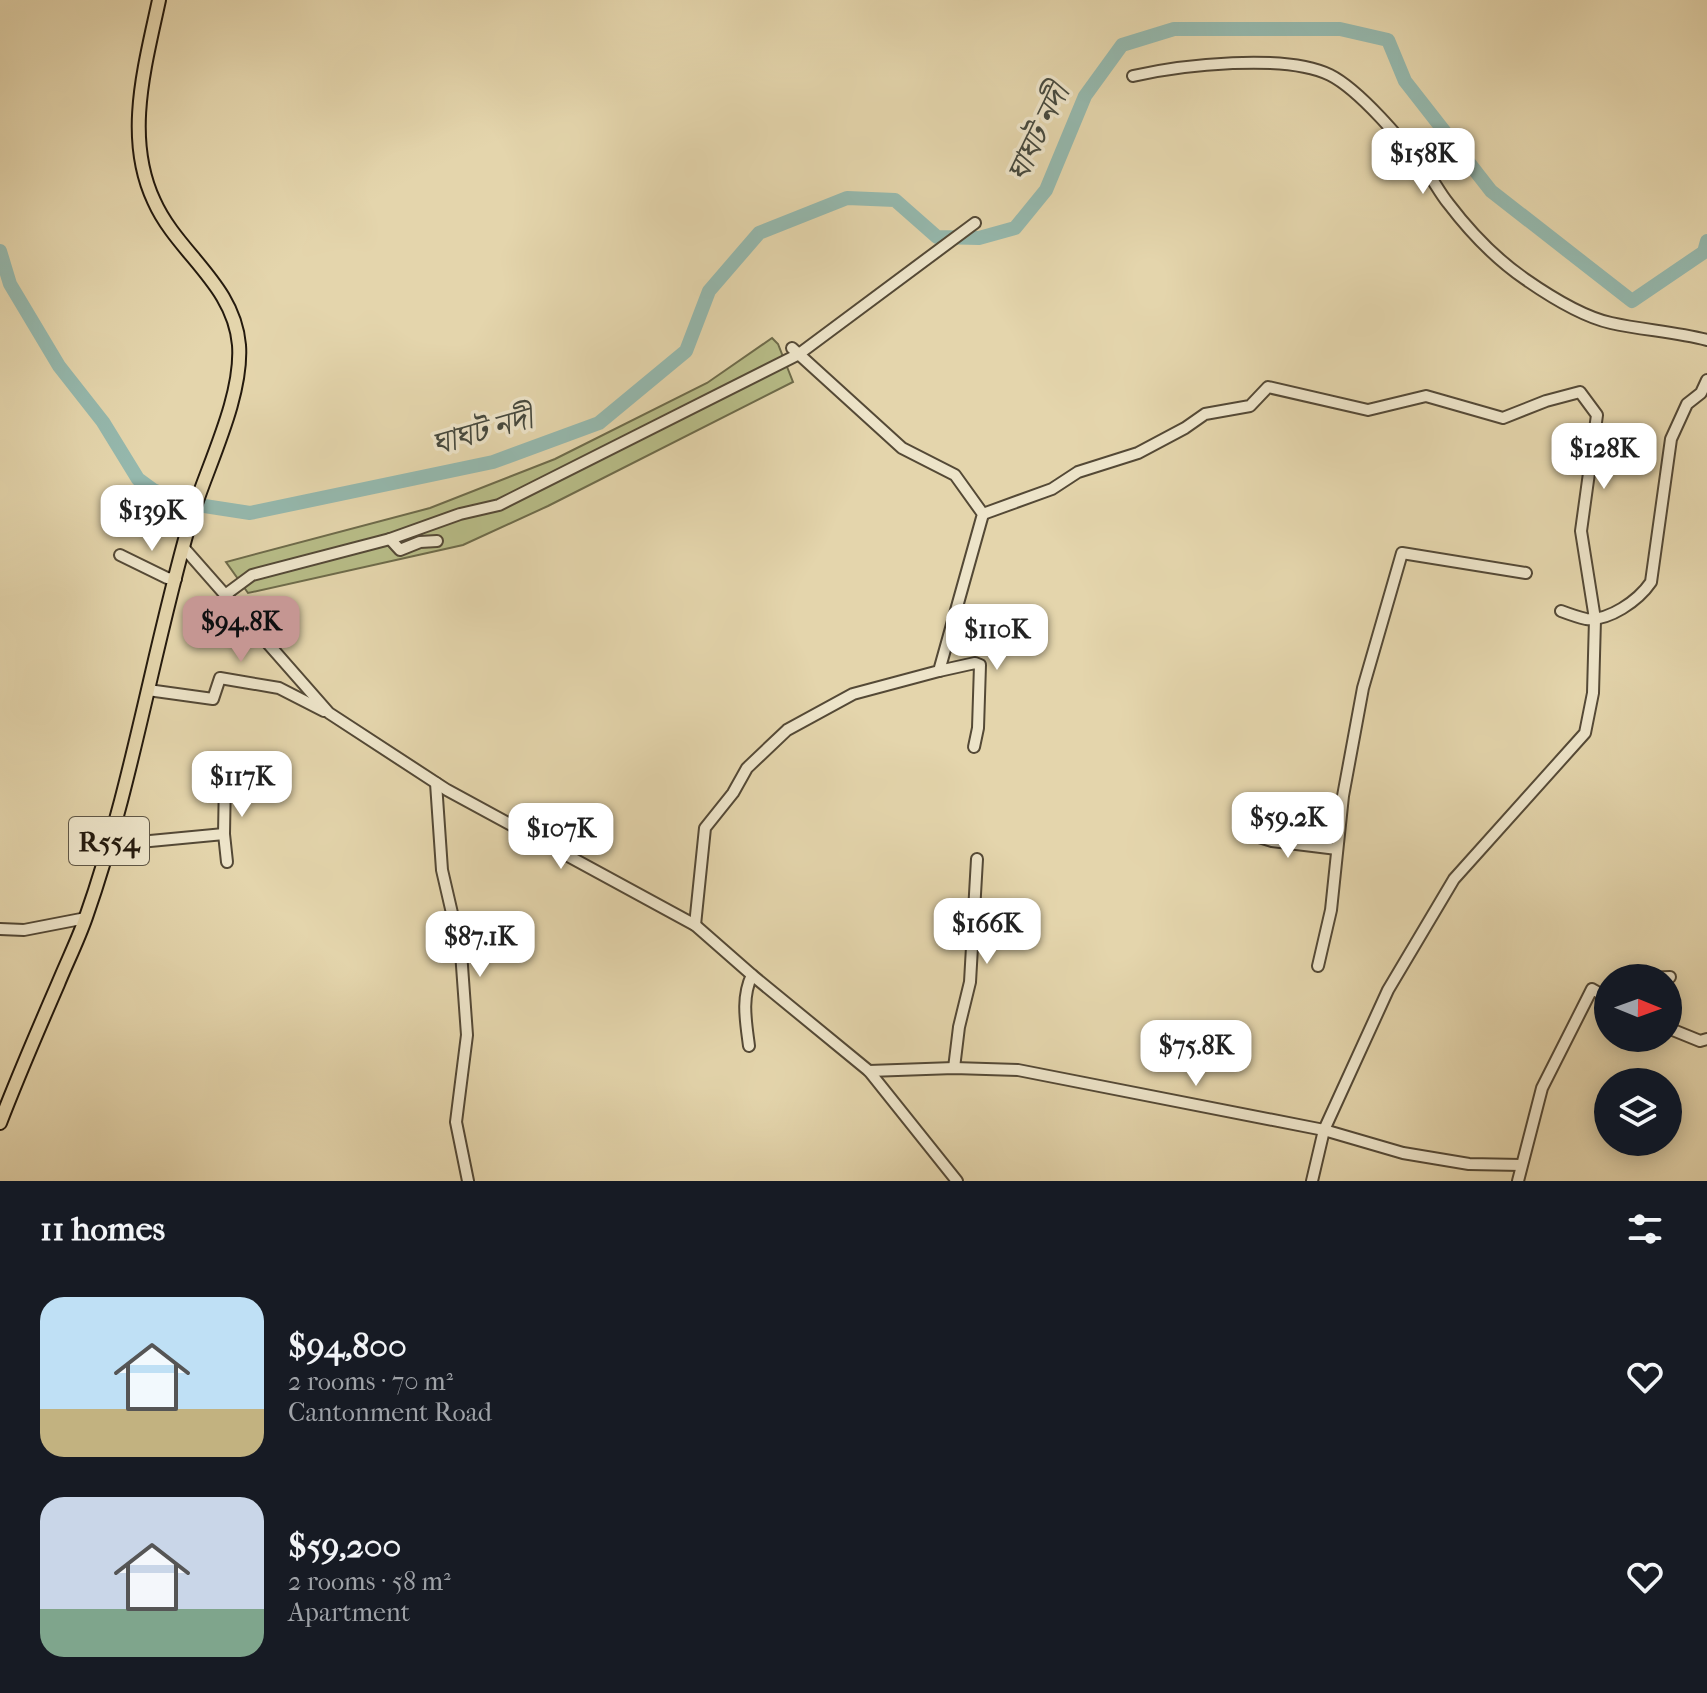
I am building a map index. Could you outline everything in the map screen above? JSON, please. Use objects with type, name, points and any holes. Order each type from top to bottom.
[{"type":"main road","points":[[159,0],[143,76],[138,128],[141,162],[154,203],[213,279],[232,315],[239,344],[238,377],[184,548]]},
{"type":"main road","name":"R554","points":[[0,1123],[86,918],[108,845],[184,548]]},
{"type":"street","points":[[1133,76],[1161,70],[1272,62],[1296,64],[1330,75],[1344,84],[1385,123],[1426,170],[1476,237],[1525,279],[1563,302],[1609,323],[1707,340]]},
{"type":"street","points":[[225,595],[252,575],[390,539],[460,514],[499,505],[795,351],[975,223]]},
{"type":"street","points":[[795,351],[902,448],[955,475],[983,514]]},
{"type":"street","points":[[1561,611],[1584,618],[1607,616],[1642,595],[1651,582],[1671,439],[1687,404],[1701,393],[1707,380]]},
{"type":"street","points":[[983,514],[1052,489],[1078,472],[1138,453],[1205,414],[1250,406],[1268,387],[1368,410],[1426,396],[1503,418],[1580,392],[1597,415],[1581,531],[1595,619],[1593,693],[1585,733],[1454,879],[1388,990],[1324,1130],[1312,1181]]},
{"type":"street","points":[[939,671],[983,514]]},
{"type":"street","points":[[390,539],[400,550],[420,542],[437,541]]},
{"type":"street","points":[[184,548],[329,713]]},
{"type":"street","points":[[1318,966],[1331,910],[1343,796],[1363,688],[1402,553],[1526,573]]},
{"type":"street","points":[[120,555],[155,574],[176,579]]},
{"type":"street","points":[[695,925],[705,828],[733,793],[747,768],[787,730],[853,694],[975,663],[980,665],[978,728],[974,747]]},
{"type":"street","points":[[148,690],[213,699],[220,678],[279,688],[329,713],[436,783],[695,925],[869,1071],[957,1181]]},
{"type":"street","points":[[225,777],[227,862]]},
{"type":"street","points":[[436,783],[442,870],[461,952],[467,1035],[456,1122],[468,1181]]},
{"type":"street","points":[[1246,833],[1272,841],[1337,849]]},
{"type":"street","points":[[108,845],[224,834]]},
{"type":"street","points":[[954,1068],[959,1027],[970,982],[977,859]]},
{"type":"street","points":[[0,929],[24,930],[86,918]]},
{"type":"street","points":[[749,1046],[745,1006],[747,986],[752,975]]},
{"type":"street","points":[[1518,1181],[1542,1088],[1594,990]]},
{"type":"street","points":[[1682,1035],[1700,1041],[1707,1039]]},
{"type":"street","points":[[869,1071],[954,1068],[1018,1070],[1324,1130],[1416,1155],[1469,1164],[1521,1165]]},
{"type":"green space","points":[[772,338],[778,344],[793,382],[548,506],[463,545],[248,593],[226,562],[430,508],[555,459],[707,383]]},
{"type":"waterway","name":"ঘাঘট নদী","points":[[0,251],[10,284],[59,366],[103,422],[138,479],[153,490],[185,503],[250,513],[493,462],[599,423],[686,351],[709,291],[759,233],[847,198],[895,200],[937,237],[979,238],[1015,228],[1046,190],[1085,96],[1122,45],[1174,29],[1340,29],[1388,40],[1405,81],[1491,191],[1632,301],[1704,252],[1707,241]]}]
